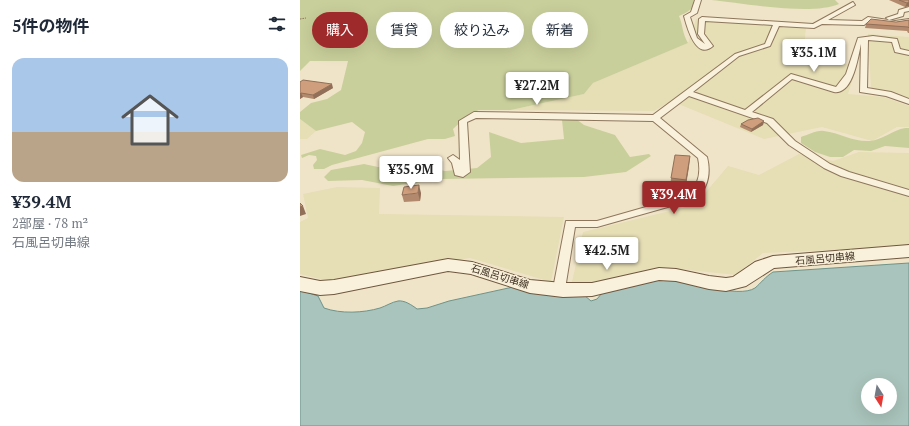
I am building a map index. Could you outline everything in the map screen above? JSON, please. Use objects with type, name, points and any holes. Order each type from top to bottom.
[{"type":"main road","name":"石風呂切串線","points":[[300,284],[320,288],[334,287],[441,266],[461,265],[474,267],[522,284],[576,291],[599,288],[652,275],[667,274],[718,283],[733,283],[747,278],[762,265],[773,262],[909,251]]},
{"type":"street","points":[[698,0],[694,13],[687,16],[694,39],[706,48],[710,46],[702,34],[702,18],[814,26],[853,4]]},
{"type":"street","points":[[869,17],[895,17],[901,15],[902,10],[909,9]]},
{"type":"street","points":[[820,22],[864,23],[868,19],[895,23],[909,21]]},
{"type":"street","points":[[453,158],[457,162],[459,173],[463,174],[465,172],[463,121],[474,116],[655,118],[737,55],[768,45],[777,24]]},
{"type":"street","points":[[865,38],[863,90],[888,94],[909,102]]},
{"type":"street","points":[[746,113],[791,76],[837,90],[842,87],[850,76],[855,50],[860,39],[896,40],[897,51],[909,53]]},
{"type":"street","points":[[688,93],[776,125],[792,143],[827,166],[845,174],[909,193]]},
{"type":"street","points":[[559,289],[570,223],[596,224],[672,204],[692,197],[698,192],[702,185],[704,163],[702,157],[655,118]]},
{"type":"path","points":[[300,19],[306,18]]},
{"type":"shaded area","points":[[696,19],[806,28],[804,48],[806,61],[857,65],[848,94],[884,97],[909,106],[909,127],[897,127],[872,141],[822,127],[764,139],[671,101],[654,111],[511,110],[584,94],[593,83],[688,43]]},
{"type":"shaded area","points":[[868,34],[909,37],[909,102],[871,88]]},
{"type":"shaded area","points":[[300,119],[316,131],[307,139],[300,139]]},
{"type":"shaded area","points":[[859,152],[909,153],[909,247],[763,253],[736,275],[679,269],[651,271],[609,284],[572,282],[583,232],[695,205],[728,166],[759,175],[799,154],[833,161]]},
{"type":"shaded area","points":[[337,187],[380,188],[379,214],[564,217],[551,282],[470,258],[328,281],[300,274],[300,222],[308,218],[303,194]]},
{"type":"green space","points":[[300,0],[694,0],[690,10],[679,16],[688,43],[593,83],[584,94],[511,110],[479,110],[469,114],[453,129],[455,136],[445,139],[428,139],[332,165],[324,169],[314,169],[313,165],[317,160],[316,156],[309,155],[302,158],[301,155],[320,149],[345,155],[356,151],[362,143],[365,132],[352,122],[316,131],[300,119],[300,112],[311,103],[327,99],[341,90],[348,61],[310,61],[300,71]]},
{"type":"green space","points":[[711,0],[835,0],[839,4],[812,9],[795,9]]},
{"type":"green space","points":[[576,119],[584,125],[615,135],[630,157],[649,154],[651,156],[626,172],[584,177],[441,179],[393,186],[362,180],[328,181],[324,177],[331,170],[364,164],[378,167],[416,165],[445,171],[477,168],[491,157],[489,132],[521,143],[564,139],[562,120]]},
{"type":"green space","points":[[905,128],[909,128],[909,148],[885,146],[871,151],[854,150],[843,157],[830,157],[815,152],[801,143],[801,137],[818,131],[830,132],[858,140],[870,141],[879,139]]},
{"type":"water","points":[[909,263],[909,426],[300,426],[300,290],[318,296],[324,308],[338,311],[359,312],[373,310],[398,301],[410,304],[417,309],[427,308],[449,301],[513,287],[584,295],[591,301],[597,299],[602,293],[642,281],[659,279],[676,280],[725,290],[747,291],[755,288],[773,272]]},
{"type":"building","points":[[899,0],[909,0],[909,2],[907,3]]},
{"type":"building","points":[[871,19],[896,22],[909,20],[909,28],[866,24]]},
{"type":"building","points":[[303,80],[332,84],[313,95],[300,94],[300,82]]},
{"type":"building","points":[[758,118],[764,121],[752,129],[741,124],[748,120]]},
{"type":"building","points":[[675,155],[690,156],[686,180],[671,178]]},
{"type":"building","points":[[419,185],[418,193],[402,195],[404,187]]}]
